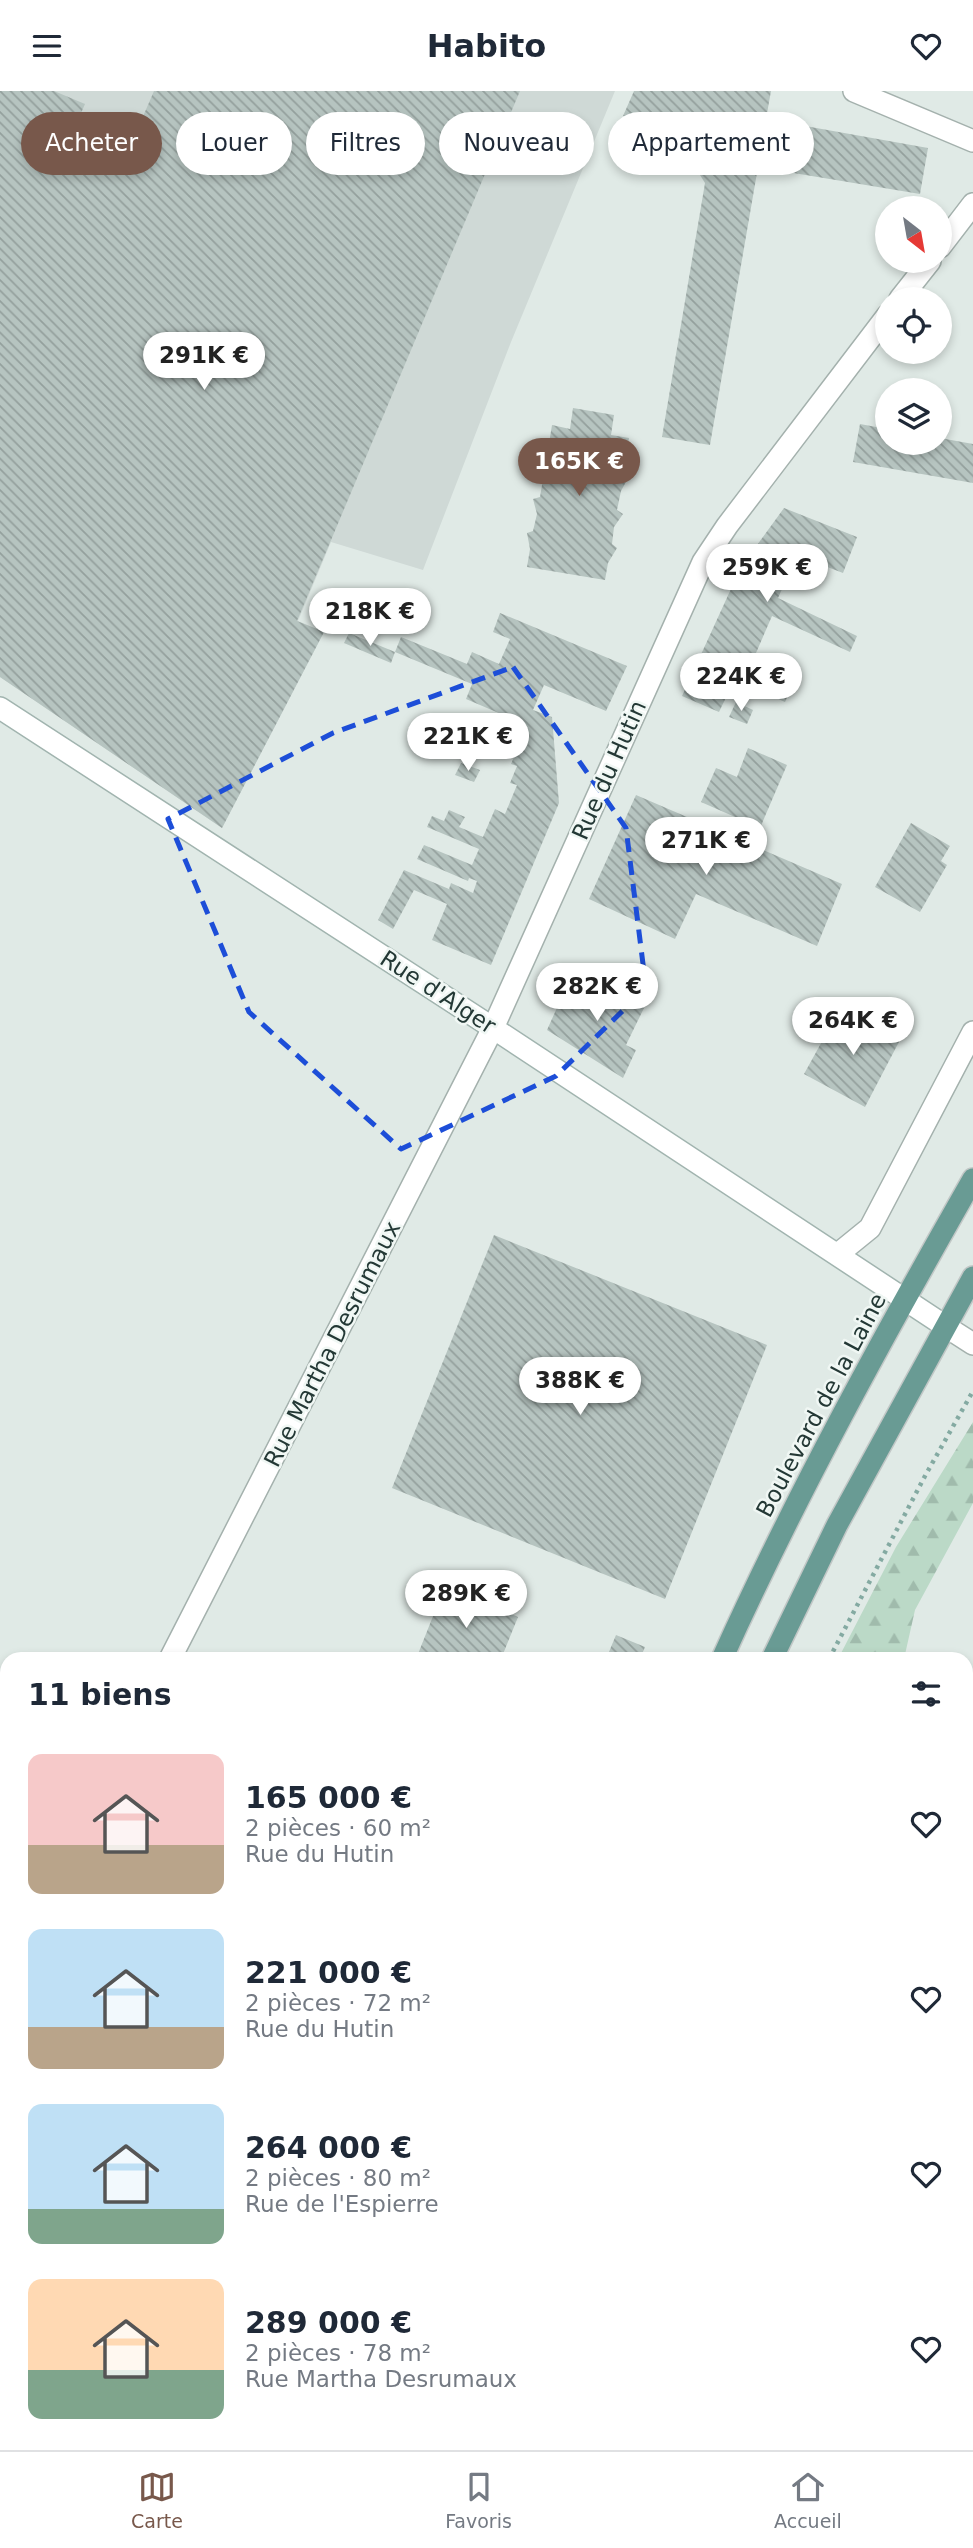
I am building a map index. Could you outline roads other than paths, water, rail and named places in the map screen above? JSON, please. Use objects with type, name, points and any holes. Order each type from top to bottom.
[{"type":"main road","name":"Boulevard de la Laine","points":[[725,1652],[780,1538],[973,1179]]},
{"type":"main road","points":[[775,1652],[837,1525],[973,1277]]},
{"type":"street","points":[[854,91],[973,141]]},
{"type":"street","points":[[952,231],[973,204]]},
{"type":"street","points":[[909,287],[921,273]]},
{"type":"street","name":"Rue du Hutin","points":[[493,1028],[703,562],[727,526],[875,332]]},
{"type":"street","name":"Rue d'Alger","points":[[0,708],[973,1344]]},
{"type":"street","name":"Rue Martha Desrumaux","points":[[174,1652],[493,1028]]},
{"type":"street","points":[[838,1255],[870,1228],[973,1032]]}]
